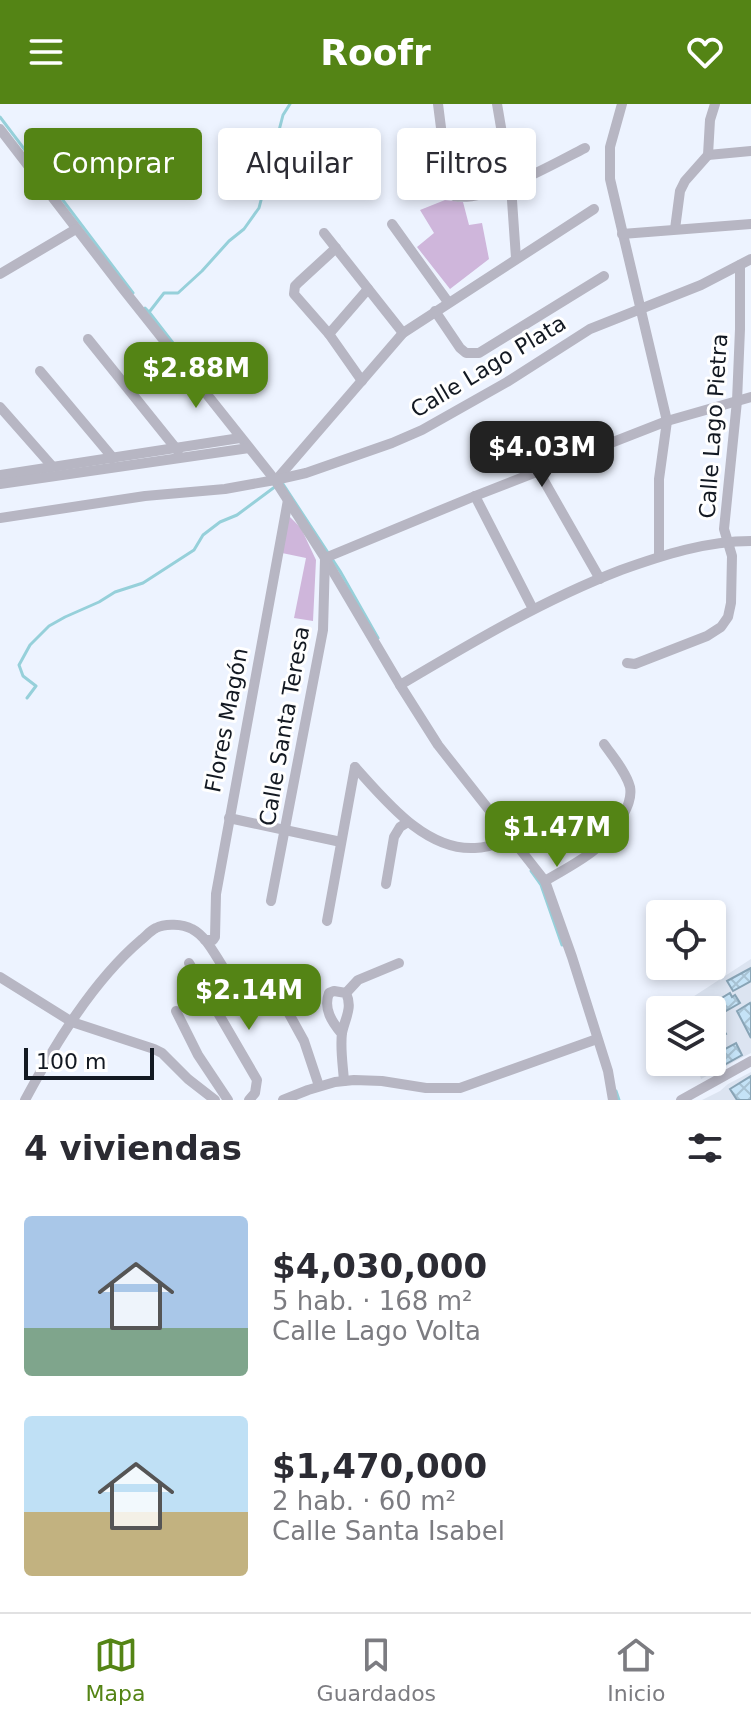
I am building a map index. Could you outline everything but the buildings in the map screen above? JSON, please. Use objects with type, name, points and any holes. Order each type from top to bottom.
[{"type":"street","points":[[438,104],[441,128]]},
{"type":"street","points":[[497,104],[501,128]]},
{"type":"street","points":[[622,104],[610,147],[610,179],[667,421],[659,479],[659,556]]},
{"type":"street","points":[[675,229],[680,191],[708,155],[710,120],[715,104]]},
{"type":"street","points":[[0,129],[275,480],[453,766],[545,881],[608,1071],[613,1100]]},
{"type":"street","points":[[536,173],[585,148]]},
{"type":"street","points":[[708,155],[751,151]]},
{"type":"street","points":[[512,200],[516,258]]},
{"type":"street","points":[[275,480],[403,333],[594,209]]},
{"type":"street","points":[[392,224],[448,302]]},
{"type":"street","points":[[622,234],[751,224]]},
{"type":"street","points":[[0,274],[76,229]]},
{"type":"street","points":[[324,233],[403,333]]},
{"type":"street","points":[[336,248],[295,286],[295,297],[329,334],[362,381]]},
{"type":"street","name":"Calle Lago Plata","points":[[0,518],[145,496],[225,489],[306,473],[422,430],[507,382],[590,329],[701,285],[751,259]]},
{"type":"street","name":"Calle Lago Pietra","points":[[627,663],[635,664],[707,636],[721,627],[728,617],[732,556],[724,529],[737,401],[740,265]]},
{"type":"street","points":[[435,311],[460,348],[466,353],[479,353],[604,276]]},
{"type":"street","points":[[329,334],[368,289]]},
{"type":"street","points":[[88,339],[178,453]]},
{"type":"street","points":[[40,371],[113,458]]},
{"type":"street","points":[[325,558],[667,421],[751,397]]},
{"type":"street","points":[[0,407],[52,466]]},
{"type":"street","points":[[0,484],[178,453],[240,438]]},
{"type":"street","points":[[0,475],[113,458],[249,448]]},
{"type":"street","points":[[539,472],[600,579]]},
{"type":"street","points":[[475,496],[533,609]]},
{"type":"street","name":"Flores Magón","points":[[205,940],[215,937],[216,894],[288,500]]},
{"type":"street","points":[[400,685],[533,609],[600,579],[659,556],[728,541],[751,541]]},
{"type":"street","name":"Calle Santa Teresa","points":[[271,901],[323,630],[325,558]]},
{"type":"street","points":[[545,881],[592,854],[604,843],[626,810],[630,788],[604,744]]},
{"type":"street","points":[[327,921],[355,767],[408,822],[435,838],[454,846],[474,848],[511,839]]},
{"type":"street","points":[[229,818],[341,842]]},
{"type":"street","points":[[386,884],[394,837],[400,827],[408,822]]},
{"type":"street","points":[[25,1100],[102,979],[156,927],[179,925],[193,929],[205,940],[223,967]]},
{"type":"street","points":[[189,963],[257,1080],[255,1093],[249,1100]]},
{"type":"street","points":[[346,993],[358,980],[399,963]]},
{"type":"street","points":[[265,970],[304,1041],[319,1086]]},
{"type":"street","points":[[0,977],[72,1022],[162,1053],[215,1100]]},
{"type":"street","points":[[342,1034],[328,1011],[327,999],[329,993],[334,991],[346,993]]},
{"type":"street","points":[[344,1081],[342,1034],[349,1014],[346,993]]},
{"type":"street","points":[[176,1011],[198,1055],[228,1100]]},
{"type":"street","points":[[283,1100],[319,1086],[344,1081],[460,1088],[597,1039]]},
{"type":"street","points":[[681,1100],[751,1061]]},
{"type":"street","points":[[460,1088],[463,1100]]},
{"type":"shaded area","points":[[445,200],[463,202],[469,225],[482,223],[489,259],[450,289],[417,247],[434,233],[420,210]]},
{"type":"shaded area","points":[[289,516],[301,528],[316,560],[313,621],[294,618],[306,558],[282,553]]},
{"type":"shaded area","points":[[751,959],[751,1053],[726,1066],[726,996],[694,996],[719,980],[726,980],[726,975]]},
{"type":"shaded area","points":[[751,1072],[751,1100],[702,1100],[720,1091]]},
{"type":"waterway","points":[[150,311],[164,293],[178,293],[202,271],[244,229],[259,208],[283,115],[290,104]]},
{"type":"waterway","points":[[0,117],[133,293]]},
{"type":"waterway","points":[[145,308],[197,374]]},
{"type":"waterway","points":[[281,481],[340,571],[378,638]]},
{"type":"waterway","points":[[27,698],[36,686],[23,676],[19,665],[30,645],[49,626],[115,592],[143,583],[194,550],[203,535],[220,522],[237,515],[276,486]]},
{"type":"waterway","points":[[531,871],[541,885],[562,945]]},
{"type":"waterway","points":[[616,1091],[619,1100]]}]
